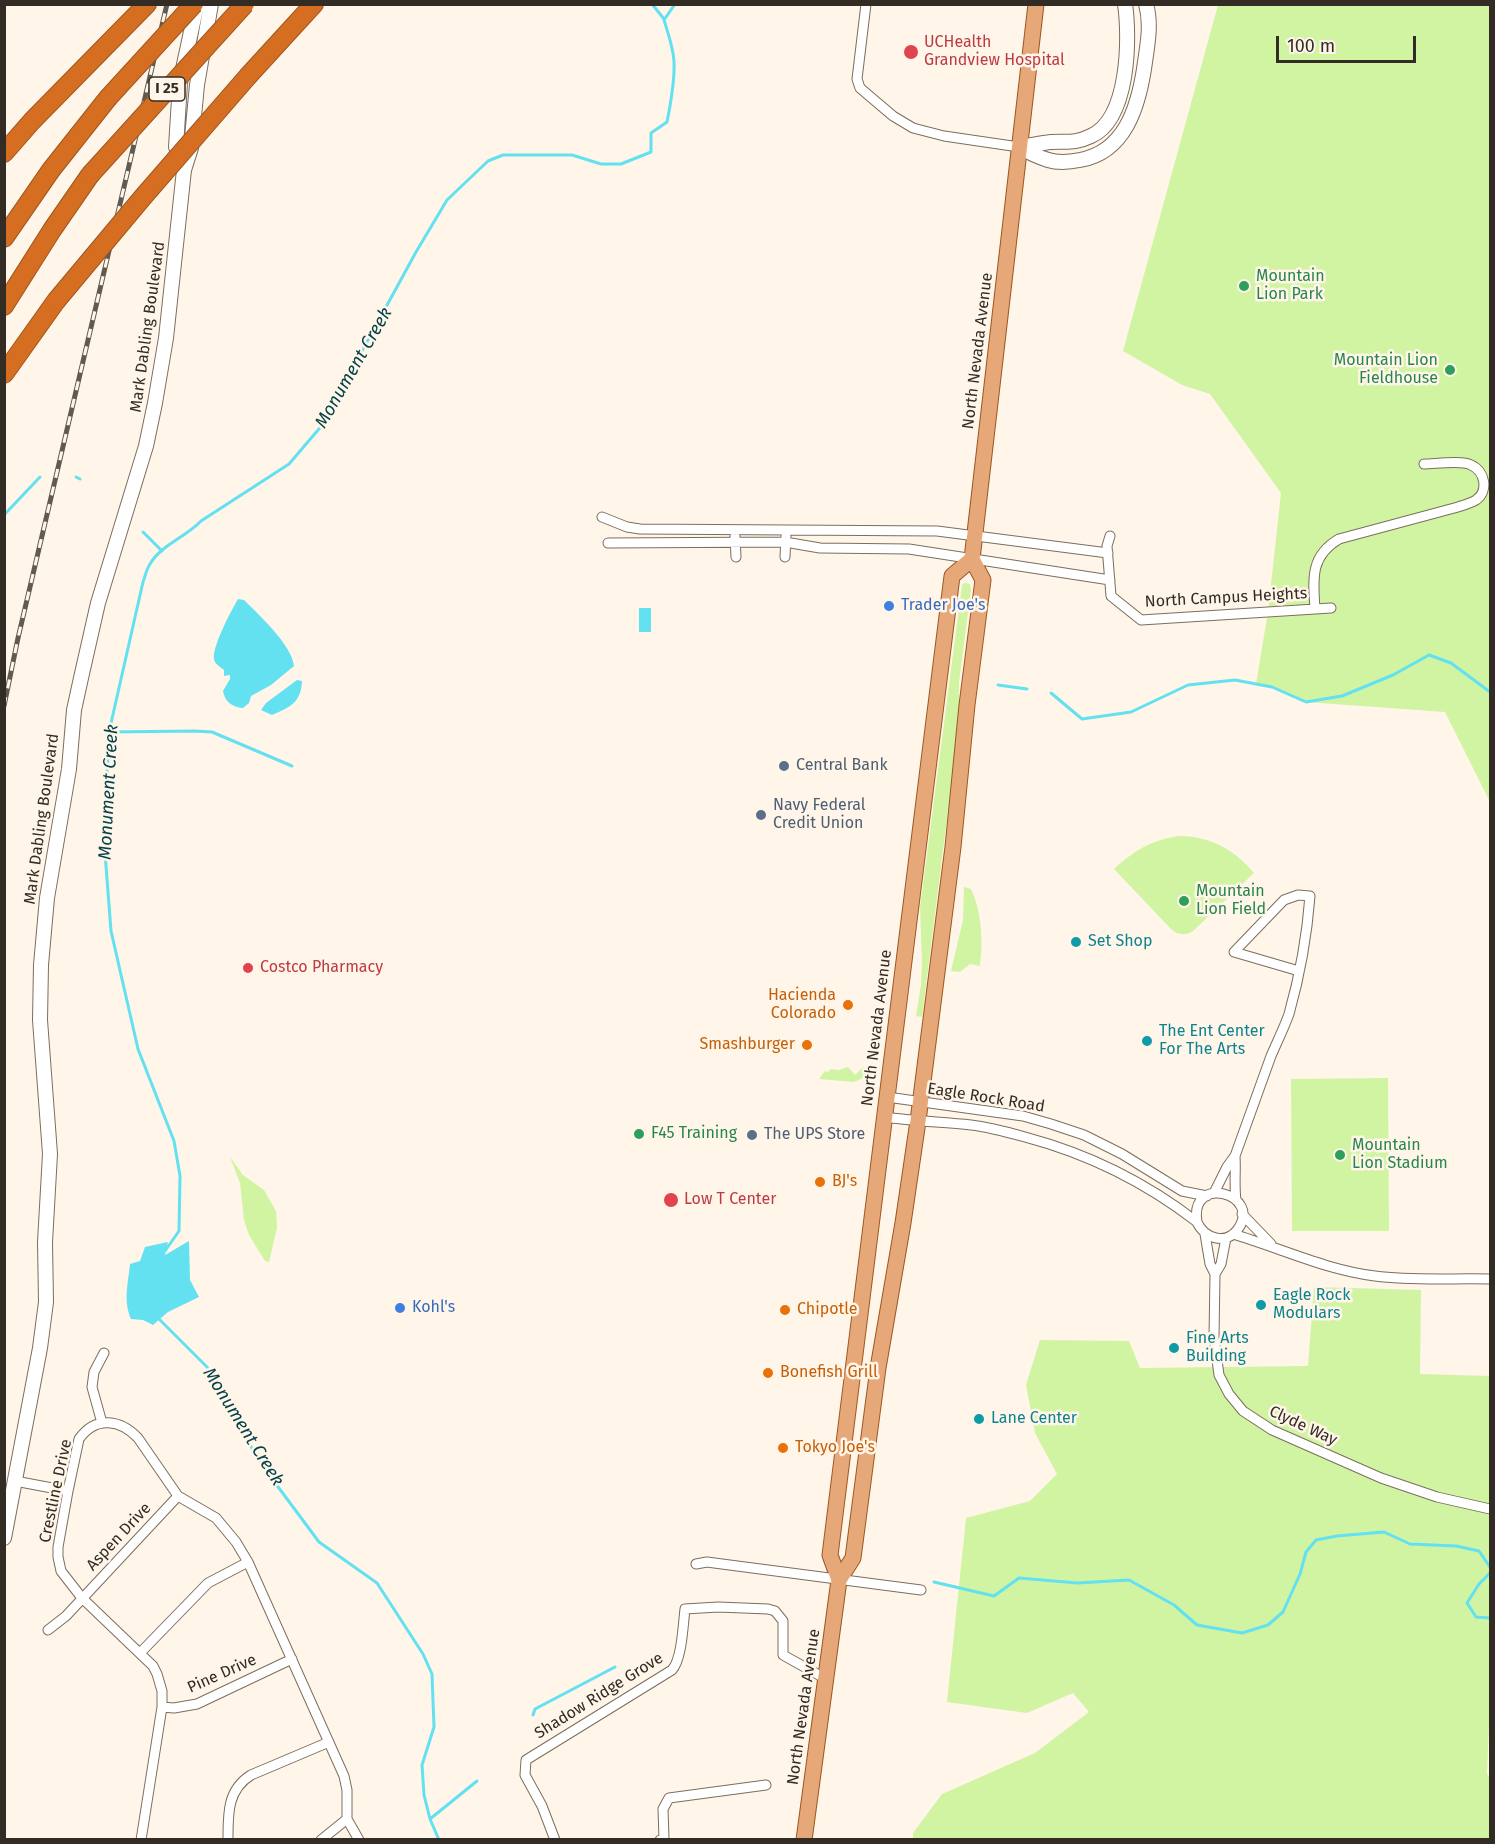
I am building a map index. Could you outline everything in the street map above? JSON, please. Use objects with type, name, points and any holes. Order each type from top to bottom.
[{"type":"highway","points":[[4,153],[32,121],[147,4]]},
{"type":"highway","name":"I 25","points":[[4,238],[51,170],[108,98],[195,4]]},
{"type":"highway","name":"I 25","points":[[4,306],[90,175],[245,4]]},
{"type":"highway","points":[[4,374],[56,301],[143,197],[314,4]]},
{"type":"main road","name":"North Nevada Avenue","points":[[804,1839],[839,1580],[853,1558],[878,1368],[918,1121],[953,847],[982,580],[972,559],[1036,4]]},
{"type":"main road","name":"North Nevada Avenue","points":[[839,1580],[830,1555],[952,576],[972,559]]},
{"type":"street","name":"Mark Dabling Boulevard","points":[[184,170],[176,147],[180,84],[195,4]]},
{"type":"street","name":"Mark Dabling Boulevard","points":[[4,1538],[40,1348],[46,1302],[45,1242],[50,1154],[40,1020],[41,965],[47,898],[69,769],[74,710],[81,678],[98,603],[143,456],[156,403],[166,338],[184,170],[191,148],[197,85],[211,4]]},
{"type":"street","points":[[866,4],[857,79],[860,88],[893,116],[913,128],[944,136],[1019,147],[1050,161],[1069,162],[1086,159],[1102,152],[1127,128],[1134,112],[1141,84],[1149,32],[1149,14],[1146,4]]},
{"type":"street","points":[[1019,147],[1050,142],[1073,142],[1093,135],[1103,128],[1112,115],[1126,67],[1127,16],[1125,4]]},
{"type":"street","points":[[1315,609],[1315,566],[1324,549],[1331,543],[1458,507],[1477,499],[1482,493],[1485,486],[1484,479],[1476,468],[1469,464],[1424,464]]},
{"type":"street","points":[[602,517],[627,527],[640,529],[937,531],[1108,553]]},
{"type":"street","points":[[735,530],[736,557]]},
{"type":"street","points":[[785,557],[786,530]]},
{"type":"street","name":"North Campus Heights","points":[[1110,536],[1107,546],[1111,597],[1141,620],[1331,608]]},
{"type":"street","points":[[608,543],[785,542],[820,548],[909,549],[1110,580]]},
{"type":"street","points":[[1197,1222],[1197,1208],[1201,1201],[1210,1194],[1235,1156],[1288,1016],[1299,971],[1307,930],[1310,896],[1298,895],[1284,900],[1234,952],[1299,971]]},
{"type":"street","name":"Eagle Rock Road","points":[[887,1097],[1023,1116],[1051,1124],[1084,1135],[1122,1154],[1182,1191],[1210,1194],[1222,1192],[1236,1200]]},
{"type":"street","name":"Eagle Rock Road","points":[[884,1117],[1002,1130],[1081,1154],[1157,1194],[1197,1222],[1205,1234]]},
{"type":"street","points":[[1215,1274],[1210,1264],[1205,1234],[1219,1239],[1230,1236],[1242,1222],[1241,1206],[1236,1200],[1234,1185],[1235,1156]]},
{"type":"street","points":[[1242,1214],[1273,1246]]},
{"type":"street","points":[[1230,1236],[1273,1246],[1327,1265],[1374,1276],[1491,1279]]},
{"type":"street","points":[[1215,1274],[1221,1264],[1230,1236]]},
{"type":"street","name":"Clyde Way","points":[[1215,1274],[1214,1336],[1219,1375],[1229,1394],[1243,1411],[1272,1430],[1381,1478],[1437,1497],[1491,1509]]},
{"type":"street","points":[[104,1353],[94,1372],[92,1387],[102,1423],[116,1423],[132,1432],[178,1496],[216,1518],[236,1542],[248,1562],[344,1776],[347,1790],[347,1819],[359,1839]]},
{"type":"street","name":"Crestline Drive","points":[[102,1423],[83,1434],[79,1439],[58,1557],[65,1579],[153,1666],[157,1674],[162,1691],[162,1707],[141,1839]]},
{"type":"street","points":[[15,1481],[68,1491]]},
{"type":"street","name":"Aspen Drive","points":[[48,1630],[66,1616],[178,1496]]},
{"type":"street","points":[[140,1653],[208,1583],[248,1562]]},
{"type":"street","points":[[696,1564],[707,1562],[921,1590]]},
{"type":"street","name":"Shadow Ridge Grove","points":[[555,1839],[542,1806],[525,1775],[526,1760],[672,1670],[678,1658],[685,1609],[718,1607],[775,1611],[783,1621],[783,1655],[826,1679]]},
{"type":"street","name":"Pine Drive","points":[[162,1707],[174,1708],[197,1704],[292,1659]]},
{"type":"street","points":[[228,1839],[228,1814],[237,1779],[328,1742]]},
{"type":"street","points":[[660,1839],[664,1839],[663,1809],[669,1798],[766,1785]]},
{"type":"street","points":[[321,1839],[347,1819]]},
{"type":"green space","points":[[1218,5],[1490,5],[1490,802],[1445,712],[1306,702],[1272,687],[1256,684],[1268,612],[1281,493],[1210,394],[1182,385],[1123,351]]},
{"type":"green space","points":[[964,583],[970,584],[971,589],[959,683],[959,723],[922,1017],[916,1016],[922,962],[920,908]]},
{"type":"green space","name":"Mountain Lion Field","points":[[1178,836],[1211,841],[1230,851],[1254,873],[1193,931],[1184,934],[1171,929],[1114,869],[1143,847]]},
{"type":"green space","points":[[964,887],[971,889],[975,898],[981,927],[981,947],[980,966],[970,964],[960,972],[951,971],[963,920]]},
{"type":"green space","points":[[848,1067],[855,1075],[863,1067],[866,1069],[865,1077],[854,1082],[819,1079],[825,1071]]},
{"type":"green space","name":"Mountain Lion Stadium","points":[[1388,1078],[1389,1231],[1292,1231],[1291,1079]]},
{"type":"green space","points":[[230,1157],[243,1175],[264,1190],[276,1211],[277,1228],[269,1262],[265,1261],[249,1235],[244,1220],[240,1183]]},
{"type":"green space","points":[[1314,1287],[1421,1290],[1420,1374],[1490,1376],[1490,1701],[1487,1774],[1490,1777],[1490,1839],[913,1840],[913,1833],[942,1794],[1035,1753],[1089,1712],[1073,1693],[1027,1713],[947,1702],[966,1518],[1030,1501],[1057,1474],[1035,1433],[1026,1385],[1040,1340],[1129,1341],[1140,1368],[1308,1366]]},
{"type":"water","points":[[238,599],[244,600],[274,631],[287,649],[294,666],[271,685],[251,696],[249,703],[243,708],[232,705],[225,698],[223,691],[230,675],[224,676],[224,670],[214,659],[219,638]]},
{"type":"water","points":[[639,608],[651,608],[651,632],[639,632]]},
{"type":"water","points":[[297,680],[302,681],[301,688],[293,703],[272,715],[261,710],[266,703]]},
{"type":"water","points":[[189,1241],[190,1280],[199,1297],[168,1312],[153,1325],[143,1320],[131,1319],[127,1299],[130,1264],[140,1261],[145,1247],[168,1242],[165,1255]]},
{"type":"waterway","points":[[652,4],[664,19]]},
{"type":"waterway","name":"Monument Creek","points":[[165,1251],[179,1231],[180,1176],[174,1141],[138,1049],[111,931],[104,840],[109,732],[143,582],[148,569],[155,557],[167,546],[289,464],[330,416],[350,373],[447,200],[488,161],[503,155],[572,155],[601,164],[621,164],[651,152],[651,133],[667,122],[671,99],[674,61],[664,20],[675,4]]},
{"type":"waterway","points":[[4,515],[40,477]]},
{"type":"waterway","points":[[76,477],[80,479]]},
{"type":"waterway","points":[[143,532],[162,551]]},
{"type":"waterway","points":[[1051,693],[1082,719],[1131,712],[1188,685],[1235,680],[1272,687],[1306,702],[1342,696],[1393,675],[1429,655],[1451,663],[1490,692]]},
{"type":"waterway","points":[[998,685],[1027,689]]},
{"type":"waterway","points":[[109,732],[212,732],[292,766]]},
{"type":"waterway","name":"Monument Creek","points":[[157,1317],[207,1367],[248,1442],[319,1542],[377,1583],[423,1654],[432,1674],[434,1727],[422,1765],[424,1795],[430,1819],[439,1840]]},
{"type":"waterway","points":[[934,1582],[994,1596],[1019,1578],[1077,1583],[1129,1580],[1174,1605],[1197,1625],[1242,1633],[1268,1625],[1283,1612],[1300,1574],[1306,1552],[1316,1540],[1384,1532],[1410,1544],[1456,1546],[1479,1551],[1490,1567]]},
{"type":"waterway","points":[[1490,1573],[1479,1584],[1467,1603],[1476,1617],[1490,1618]]},
{"type":"waterway","points":[[533,1715],[535,1709],[615,1667]]},
{"type":"waterway","points":[[430,1819],[477,1781]]},
{"type":"railway","points":[[4,706],[167,4]]},
{"type":"place","name":"UCHealth Grandview Hospital","points":[[911,52]]},
{"type":"place","name":"Mountain Lion Park","points":[[1244,286]]},
{"type":"place","name":"Mountain Lion Fieldhouse","points":[[1450,370]]},
{"type":"place","name":"Trader Joe's","points":[[889,606]]},
{"type":"place","name":"Central Bank","points":[[784,766]]},
{"type":"place","name":"Navy Federal Credit Union","points":[[761,815]]},
{"type":"place","name":"Mountain Lion Field","points":[[1184,901]]},
{"type":"place","name":"Set Shop","points":[[1076,942]]},
{"type":"place","name":"Costco Pharmacy","points":[[248,968]]},
{"type":"place","name":"Hacienda Colorado","points":[[848,1005]]},
{"type":"place","name":"The Ent Center For The Arts","points":[[1147,1041]]},
{"type":"place","name":"Smashburger","points":[[807,1045]]},
{"type":"place","name":"F45 Training","points":[[639,1134]]},
{"type":"place","name":"The UPS Store","points":[[752,1135]]},
{"type":"place","name":"Mountain Lion Stadium","points":[[1340,1155]]},
{"type":"place","name":"BJ's","points":[[820,1182]]},
{"type":"place","name":"Low T Center","points":[[671,1200]]},
{"type":"place","name":"Eagle Rock Modulars","points":[[1261,1305]]},
{"type":"place","name":"Kohl's","points":[[400,1308]]},
{"type":"place","name":"Chipotle","points":[[785,1310]]},
{"type":"place","name":"Fine Arts Building","points":[[1174,1348]]},
{"type":"place","name":"Bonefish Grill","points":[[768,1373]]},
{"type":"place","name":"Lane Center","points":[[979,1419]]},
{"type":"place","name":"Tokyo Joe's","points":[[783,1448]]}]
